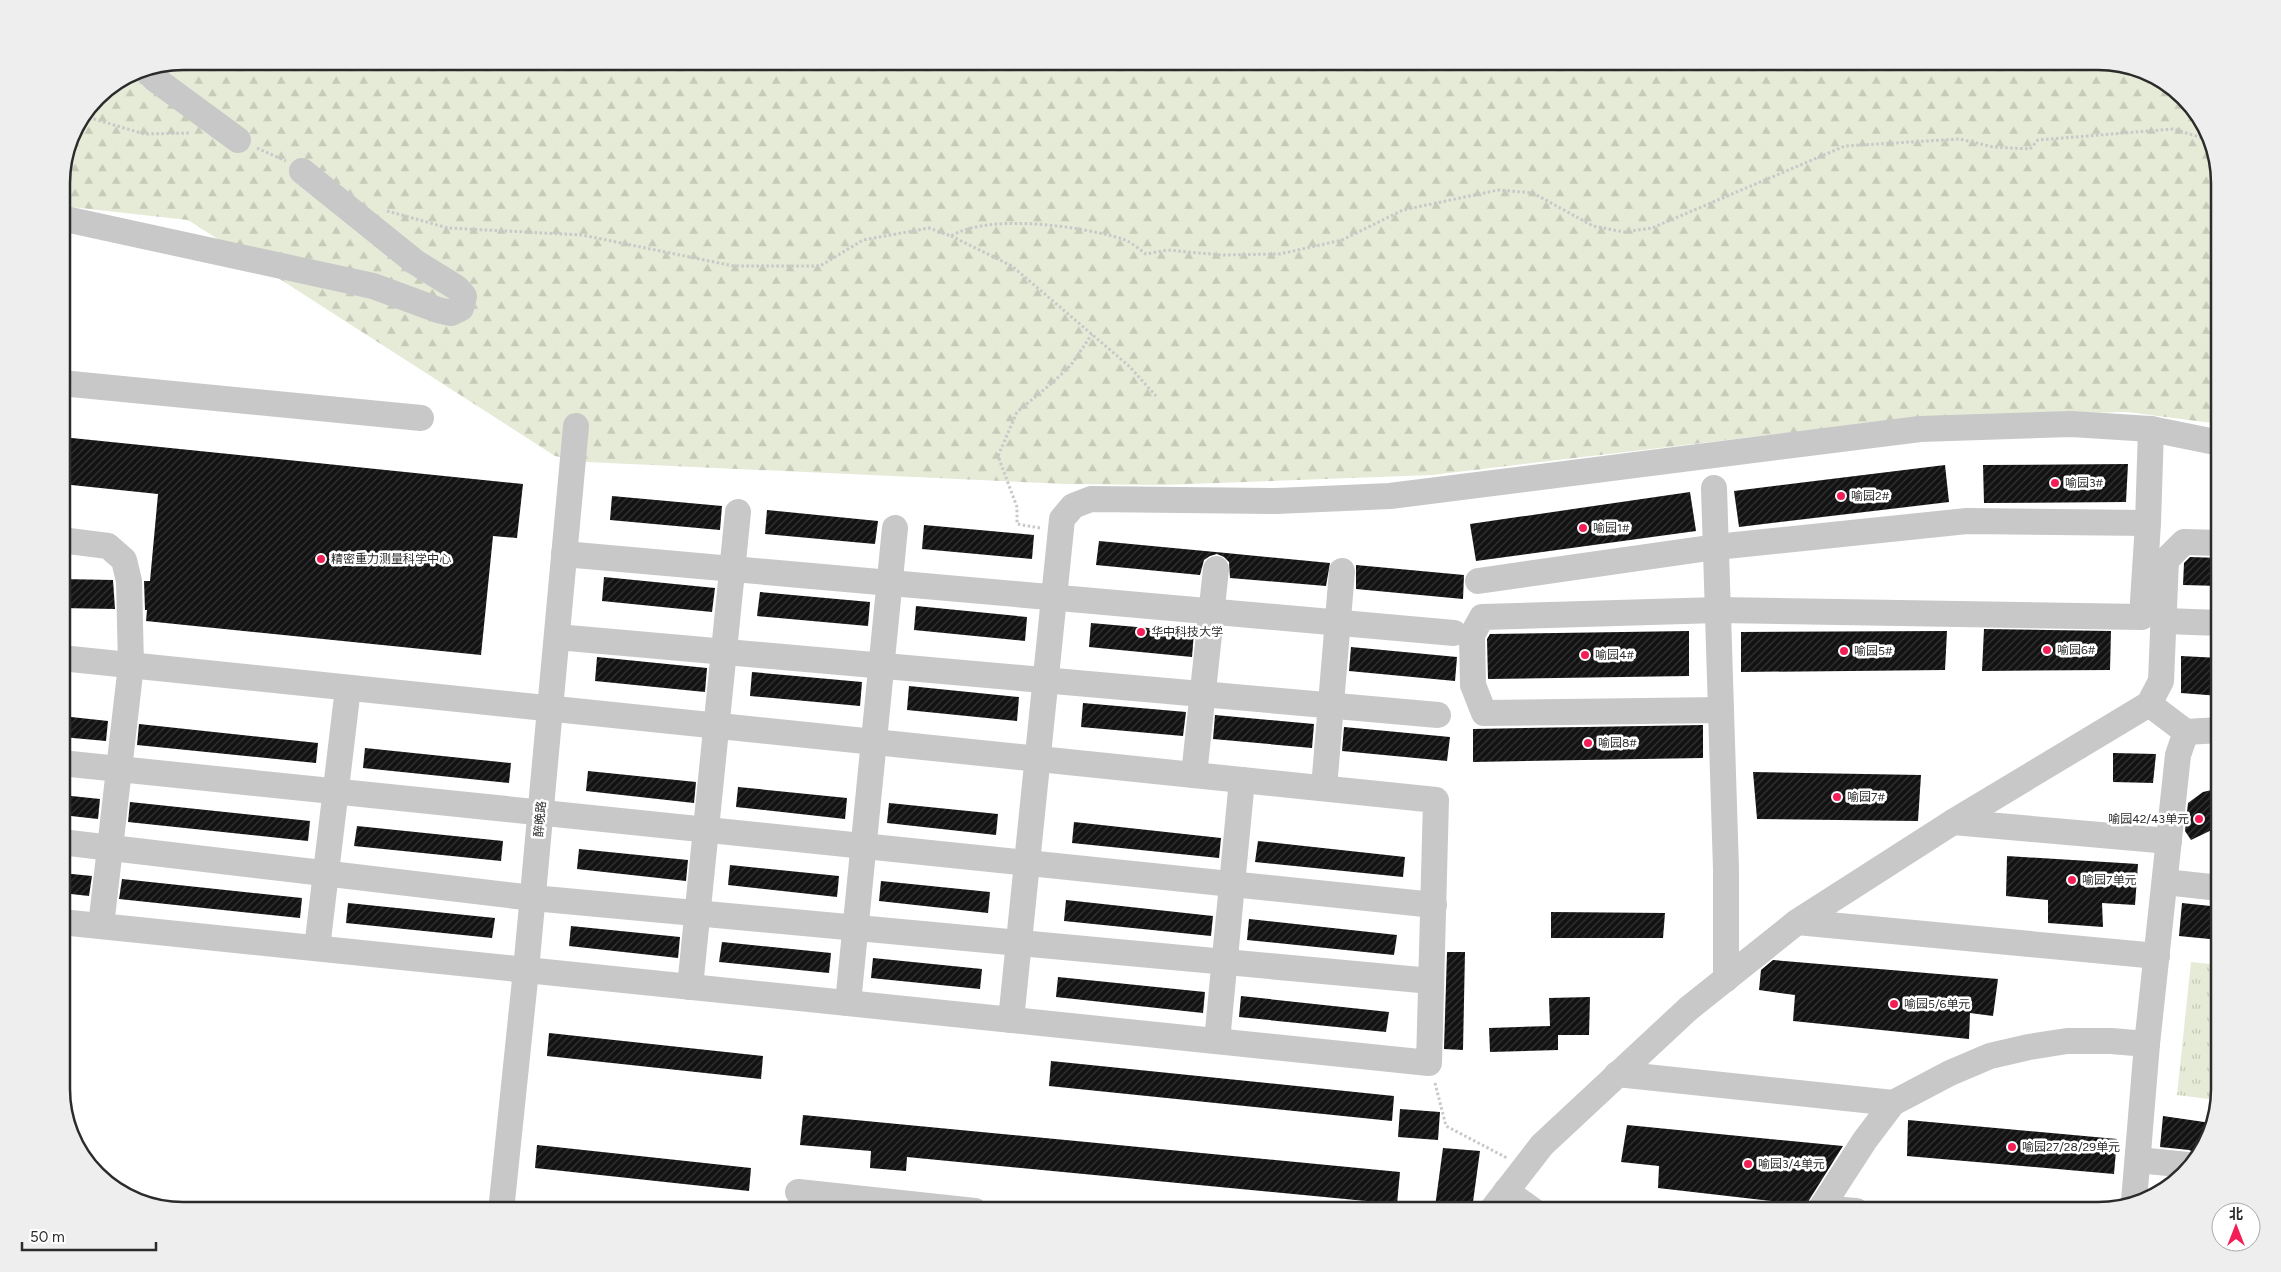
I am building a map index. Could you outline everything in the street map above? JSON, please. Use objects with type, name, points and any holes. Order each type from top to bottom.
[{"type":"street","points":[[151,75],[238,140]]},
{"type":"street","points":[[70,220],[373,286],[451,313],[461,308],[464,296],[457,288],[416,262],[302,171]]},
{"type":"street","points":[[70,385],[421,418]]},
{"type":"street","points":[[1011,1020],[1062,519],[1073,506],[1091,499],[1276,501],[1390,496],[1920,429],[2071,424],[2151,429],[2211,441]]},
{"type":"street","name":"醉晚路","points":[[502,1202],[533,898],[576,426]]},
{"type":"street","points":[[1721,710],[1484,713],[1473,685],[1472,636],[1482,617],[1718,610],[2142,617],[2151,429]]},
{"type":"street","points":[[1714,488],[1726,869],[1726,979]]},
{"type":"street","points":[[690,987],[738,512]]},
{"type":"street","points":[[1478,580],[1716,547],[1967,521],[2148,523]]},
{"type":"street","points":[[848,1003],[895,528]]},
{"type":"street","points":[[70,541],[108,546],[124,560],[129,580],[131,665],[101,926]]},
{"type":"street","points":[[1498,1201],[1542,1145],[1617,1074],[1688,1009],[1797,922],[1953,822],[2149,704],[2162,681],[2166,560],[2184,542],[2211,543]]},
{"type":"street","points":[[564,554],[1454,632]]},
{"type":"street","points":[[1194,775],[1216,569]]},
{"type":"street","points":[[1324,788],[1342,571]]},
{"type":"street","points":[[2164,621],[2211,623]]},
{"type":"street","points":[[557,637],[1438,715]]},
{"type":"street","points":[[70,659],[1436,800],[1429,1063],[70,923]]},
{"type":"street","points":[[317,948],[348,688]]},
{"type":"street","points":[[2149,704],[2186,732],[2211,731]]},
{"type":"street","points":[[2135,1195],[2147,1044],[2178,755],[2186,732]]},
{"type":"street","points":[[70,764],[1434,906]]},
{"type":"street","points":[[1217,1041],[1242,780]]},
{"type":"street","points":[[1953,822],[2169,841]]},
{"type":"street","points":[[70,843],[533,898],[1432,981]]},
{"type":"street","points":[[2164,882],[2211,887]]},
{"type":"street","points":[[1797,922],[2157,956]]},
{"type":"street","points":[[1825,1202],[1865,1140],[1893,1103],[1950,1073],[1998,1054],[2067,1041],[2111,1041],[2147,1044]]},
{"type":"street","points":[[1617,1074],[1893,1103]]},
{"type":"street","points":[[2138,1160],[2181,1165]]},
{"type":"street","points":[[798,1192],[892,1202]]},
{"type":"path","points":[[91,118],[144,134],[199,133]]},
{"type":"path","points":[[951,236],[961,230],[1005,223],[1059,226],[1125,240],[1146,254],[1167,250],[1222,255],[1280,254],[1342,240],[1403,210],[1498,190],[1533,194],[1593,226],[1624,232],[1652,228],[1845,146],[1960,139],[1993,147],[2030,149],[2038,140],[2173,129],[2201,138]]},
{"type":"path","points":[[238,140],[279,156],[302,171]]},
{"type":"path","points":[[385,210],[448,228],[582,234],[734,266],[820,266],[863,240],[929,228],[951,236],[1012,266],[1129,366],[1156,396]]},
{"type":"path","points":[[1061,531],[1017,524],[1017,507],[998,456],[1017,412],[1052,383],[1070,365],[1092,334]]},
{"type":"path","points":[[1429,1063],[1446,1126],[1525,1167]]},
{"type":"green space","points":[[176,70],[2113,71],[2134,76],[2148,82],[2172,98],[2192,120],[2205,147],[2209,161],[2211,176],[2211,423],[2127,412],[1922,417],[1432,475],[1162,485],[1066,484],[587,462],[555,456],[188,220],[70,207],[70,176],[74,154],[89,120],[103,103],[120,89],[147,76]]},
{"type":"green space","points":[[2191,962],[2211,964],[2211,1099],[2177,1095]]},
{"type":"building","name":"精密重力测量科学中心","points":[[70,438],[523,484],[517,538],[493,536],[481,655],[146,621],[147,610],[145,610],[144,581],[150,581],[158,494],[70,485]]},
{"type":"building","name":"喻园3#","points":[[2128,464],[2126,502],[1984,503],[1983,465]]},
{"type":"building","name":"喻园2#","points":[[1945,465],[1949,502],[1739,527],[1734,491]]},
{"type":"building","name":"喻园1#","points":[[1690,492],[1696,531],[1476,561],[1470,524]]},
{"type":"building","points":[[612,496],[722,506],[720,530],[610,520]]},
{"type":"building","points":[[767,510],[878,521],[875,544],[765,534]]},
{"type":"building","points":[[924,525],[1034,535],[1032,559],[922,549]]},
{"type":"building","points":[[1099,541],[1330,563],[1326,586],[1230,578],[1229,562],[1217,554],[1204,560],[1200,575],[1096,565]]},
{"type":"building","points":[[2190,557],[2211,558],[2211,586],[2183,585],[2184,563]]},
{"type":"building","points":[[1356,565],[1464,575],[1463,599],[1356,589]]},
{"type":"building","points":[[604,577],[715,588],[712,612],[602,601]]},
{"type":"building","points":[[70,579],[113,580],[115,609],[70,608]]},
{"type":"building","points":[[760,592],[870,602],[868,626],[757,616]]},
{"type":"building","points":[[916,606],[1027,617],[1025,641],[914,630]]},
{"type":"building","points":[[1091,623],[1194,632],[1192,657],[1089,647]]},
{"type":"building","name":"喻园6#","points":[[1984,629],[2111,631],[2110,670],[1982,671]]},
{"type":"building","name":"喻园4#","points":[[1689,631],[1689,676],[1488,679],[1487,639],[1490,634]]},
{"type":"building","name":"喻园5#","points":[[1947,631],[1945,670],[1741,672],[1741,632]]},
{"type":"building","points":[[1351,647],[1457,657],[1455,681],[1349,671]]},
{"type":"building","points":[[2181,656],[2211,658],[2211,695],[2181,693]]},
{"type":"building","points":[[597,657],[707,668],[705,692],[595,681]]},
{"type":"building","points":[[752,672],[862,682],[860,706],[750,696]]},
{"type":"building","points":[[909,686],[1019,697],[1017,721],[907,710]]},
{"type":"building","points":[[1083,703],[1186,712],[1183,736],[1081,727]]},
{"type":"building","points":[[1215,715],[1314,724],[1312,748],[1213,739]]},
{"type":"building","points":[[70,717],[108,721],[106,741],[70,738]]},
{"type":"building","points":[[139,724],[318,743],[316,763],[137,745]]},
{"type":"building","name":"喻园8#","points":[[1703,725],[1703,758],[1473,762],[1473,729]]},
{"type":"building","points":[[1344,727],[1450,737],[1447,761],[1342,751]]},
{"type":"building","points":[[365,748],[511,763],[509,783],[363,768]]},
{"type":"building","points":[[2113,753],[2156,754],[2153,783],[2113,782]]},
{"type":"building","points":[[588,771],[696,782],[694,803],[586,791]]},
{"type":"building","name":"喻园7#","points":[[1753,772],[1921,775],[1918,821],[1757,819]]},
{"type":"building","points":[[738,787],[847,798],[845,819],[736,807]]},
{"type":"building","name":"喻园42/43单元","points":[[2211,790],[2211,830],[2191,840],[2185,831],[2188,803],[2203,792]]},
{"type":"building","points":[[70,796],[100,799],[98,819],[70,816]]},
{"type":"building","points":[[130,802],[310,821],[308,841],[128,822]]},
{"type":"building","points":[[889,803],[998,814],[996,835],[887,823]]},
{"type":"building","points":[[1074,822],[1221,838],[1219,858],[1072,843]]},
{"type":"building","points":[[357,826],[503,841],[501,861],[354,846]]},
{"type":"building","points":[[1258,841],[1405,857],[1403,877],[1255,862]]},
{"type":"building","points":[[579,849],[688,860],[686,881],[577,869]]},
{"type":"building","name":"喻园7单元","points":[[2007,856],[2138,864],[2135,905],[2102,903],[2103,927],[2048,923],[2048,900],[2006,896]]},
{"type":"building","points":[[730,865],[839,876],[837,897],[728,885]]},
{"type":"building","points":[[70,874],[92,876],[89,896],[70,894]]},
{"type":"building","points":[[122,879],[302,898],[300,918],[119,899]]},
{"type":"building","points":[[881,881],[990,892],[988,913],[879,901]]},
{"type":"building","points":[[1066,900],[1213,916],[1211,936],[1064,921]]},
{"type":"building","points":[[348,903],[495,918],[492,938],[346,923]]},
{"type":"building","points":[[2182,903],[2211,906],[2211,939],[2179,936]]},
{"type":"building","points":[[1551,912],[1665,913],[1663,938],[1551,938]]},
{"type":"building","points":[[1249,919],[1397,935],[1394,955],[1247,940]]},
{"type":"building","points":[[571,926],[680,937],[678,958],[569,946]]},
{"type":"building","points":[[722,942],[831,953],[829,973],[719,962]]},
{"type":"building","points":[[1447,952],[1465,952],[1463,1050],[1444,1049]]},
{"type":"building","points":[[873,958],[982,969],[980,989],[871,978]]},
{"type":"building","name":"喻园5/6单元","points":[[1773,960],[1998,979],[1993,1016],[1970,1013],[1969,1039],[1793,1021],[1795,995],[1759,990],[1761,970]]},
{"type":"building","points":[[1058,977],[1205,992],[1203,1013],[1056,997]]},
{"type":"building","points":[[1241,996],[1389,1012],[1386,1032],[1239,1017]]},
{"type":"building","points":[[1590,997],[1589,1035],[1558,1035],[1558,1050],[1490,1052],[1489,1028],[1550,1026],[1549,998]]},
{"type":"building","points":[[549,1033],[763,1056],[761,1079],[547,1056]]},
{"type":"building","points":[[1051,1061],[1394,1096],[1392,1121],[1049,1086]]},
{"type":"building","points":[[1400,1109],[1440,1112],[1438,1140],[1398,1137]]},
{"type":"building","points":[[803,1115],[1400,1172],[1397,1202],[1376,1202],[907,1157],[906,1171],[870,1168],[871,1151],[800,1145]]},
{"type":"building","points":[[2163,1116],[2206,1122],[2192,1151],[2160,1147]]},
{"type":"building","name":"喻园27/28/29单元","points":[[1908,1120],[2117,1139],[2114,1174],[1907,1156]]},
{"type":"building","name":"喻园3/4单元","points":[[1627,1125],[1843,1146],[1808,1202],[1780,1202],[1658,1188],[1659,1166],[1621,1162]]},
{"type":"building","points":[[537,1145],[751,1168],[749,1191],[535,1168]]},
{"type":"building","points":[[1443,1148],[1480,1151],[1473,1202],[1436,1202]]},
{"type":"place","name":"喻园3#","points":[[2055,483]]},
{"type":"place","name":"喻园2#","points":[[1841,496]]},
{"type":"place","name":"喻园1#","points":[[1583,528]]},
{"type":"place","name":"精密重力测量科学中心","points":[[321,559]]},
{"type":"place","name":"华中科技大学","points":[[1141,632]]},
{"type":"place","name":"喻园6#","points":[[2047,650]]},
{"type":"place","name":"喻园5#","points":[[1844,651]]},
{"type":"place","name":"喻园4#","points":[[1585,655]]},
{"type":"place","name":"喻园8#","points":[[1588,743]]},
{"type":"place","name":"喻园7#","points":[[1837,797]]},
{"type":"place","name":"喻园42/43单元","points":[[2199,819]]},
{"type":"place","name":"喻园7单元","points":[[2072,880]]},
{"type":"place","name":"喻园5/6单元","points":[[1894,1004]]},
{"type":"place","name":"喻园27/28/29单元","points":[[2012,1147]]},
{"type":"place","name":"喻园3/4单元","points":[[1748,1164]]}]
